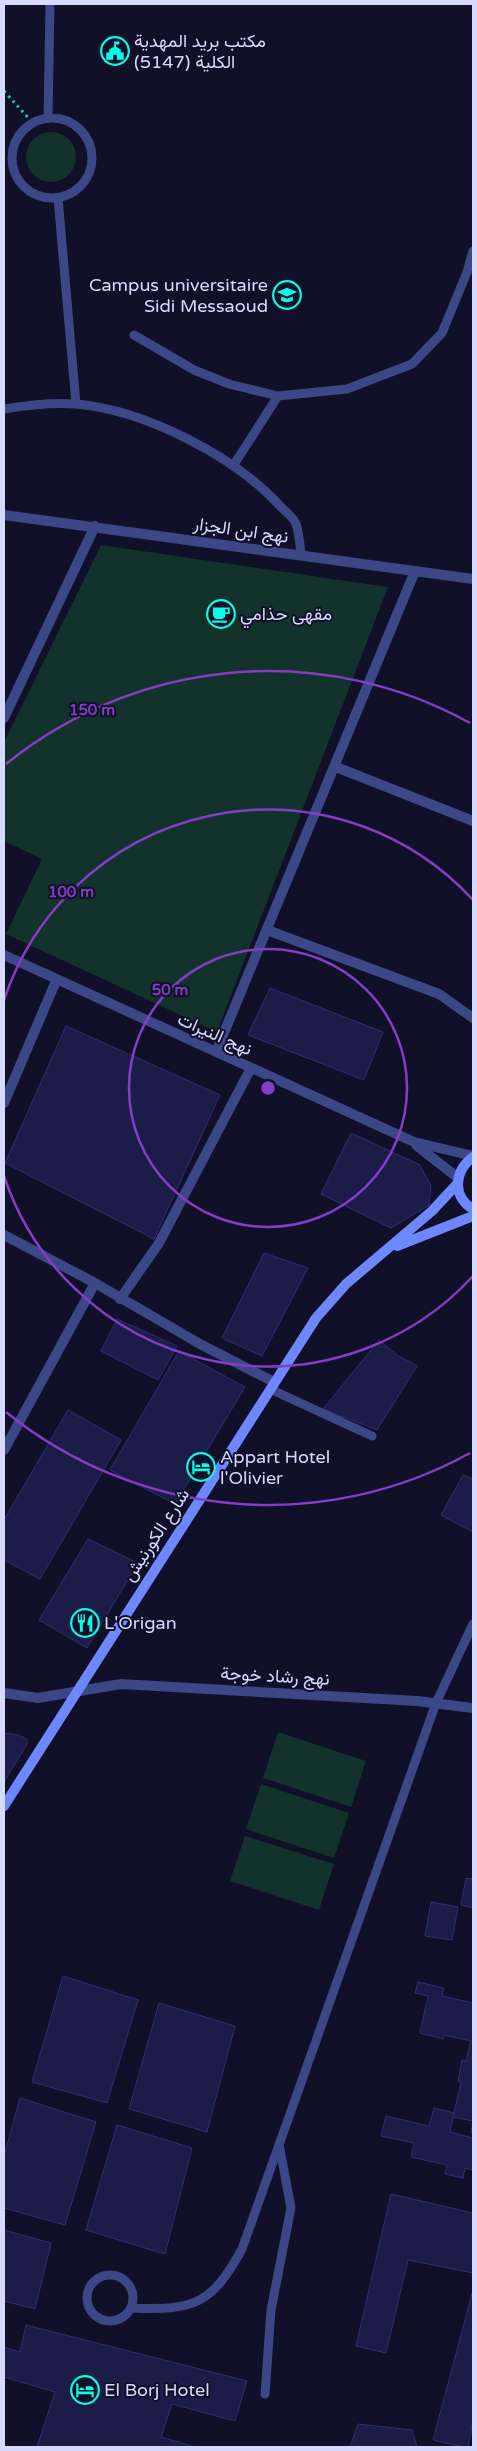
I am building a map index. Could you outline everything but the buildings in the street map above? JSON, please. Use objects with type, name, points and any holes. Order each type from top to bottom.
[{"type":"main road","name":"شارع الكورنيش","points":[[4,1806],[75,1692],[316,1318],[346,1284],[390,1249],[432,1211],[458,1181],[464,1166],[473,1157]]},
{"type":"main road","points":[[458,1181],[462,1200],[473,1209]]},
{"type":"main road","name":"شارع الكورنيش","points":[[390,1249],[473,1216]]},
{"type":"street","name":"نهج ابن الجزار","points":[[4,515],[301,554],[473,579]]},
{"type":"street","points":[[4,718],[95,526]]},
{"type":"street","points":[[216,1052],[336,766],[415,571]]},
{"type":"street","points":[[336,766],[473,821]]},
{"type":"street","points":[[267,930],[439,994],[473,1018]]},
{"type":"street","name":"نهج النيرات","points":[[4,956],[414,1142]]},
{"type":"street","points":[[4,1103],[56,981]]},
{"type":"street","points":[[120,1299],[159,1243],[251,1068]]},
{"type":"street","points":[[414,1142],[473,1157]]},
{"type":"street","points":[[414,1142],[458,1181]]},
{"type":"street","points":[[4,1234],[95,1283],[272,1386]]},
{"type":"street","points":[[4,1450],[95,1283]]},
{"type":"street","name":"نهج رشاد خوجة","points":[[4,1693],[38,1698],[121,1684],[436,1703],[473,1708]]},
{"type":"lane","points":[[48,118],[50,4]]},
{"type":"lane","points":[[48,118],[69,121],[80,128],[88,138],[92,150],[92,163],[88,176],[76,190],[58,198],[44,198],[31,193],[20,184],[13,171],[8,147],[21,131],[32,122],[48,118]]},
{"type":"lane","points":[[58,198],[76,404]]},
{"type":"lane","points":[[134,335],[194,370],[229,384],[278,396],[347,389],[412,364],[442,333],[467,272],[473,251]]},
{"type":"lane","points":[[233,466],[278,396]]},
{"type":"lane","points":[[4,409],[34,404],[76,404],[125,414],[177,434],[233,466],[273,498],[296,523],[301,554]]},
{"type":"lane","points":[[272,1386],[372,1436]]},
{"type":"lane","points":[[131,2308],[132,2292],[124,2280],[117,2276],[103,2276],[96,2279],[87,2291],[87,2306],[91,2313],[105,2322],[120,2320],[131,2308],[170,2308],[190,2304],[215,2290],[228,2273],[242,2248],[436,1703],[473,1624]]},
{"type":"lane","points":[[265,2394],[271,2310],[291,2208],[279,2144]]},
{"type":"path","points":[[4,91],[32,122]]},
{"type":"green space","points":[[56,132],[69,139],[75,147],[75,167],[69,175],[61,181],[46,182],[33,175],[27,167],[26,152],[33,139],[41,133]]},
{"type":"green space","points":[[101,545],[388,587],[217,1032],[6,934],[42,859],[4,841],[4,742]]},
{"type":"green space","points":[[278,1732],[366,1761],[351,1807],[263,1778]]},
{"type":"green space","points":[[261,1784],[349,1813],[334,1858],[246,1829]]},
{"type":"green space","points":[[245,1836],[334,1864],[319,1910],[230,1881]]},
{"type":"place","name":"مكتب بريد المهدية الكلية (5147)","points":[[115,51]]},
{"type":"place","name":"Campus universitaire Sidi Messaoud","points":[[287,295]]},
{"type":"place","name":"مقهى حذامي","points":[[221,614]]},
{"type":"place","name":"Appart Hotel l'Olivier","points":[[201,1467]]},
{"type":"place","name":"L'Origan","points":[[85,1623]]},
{"type":"place","name":"El Borj Hotel","points":[[85,2390]]}]
